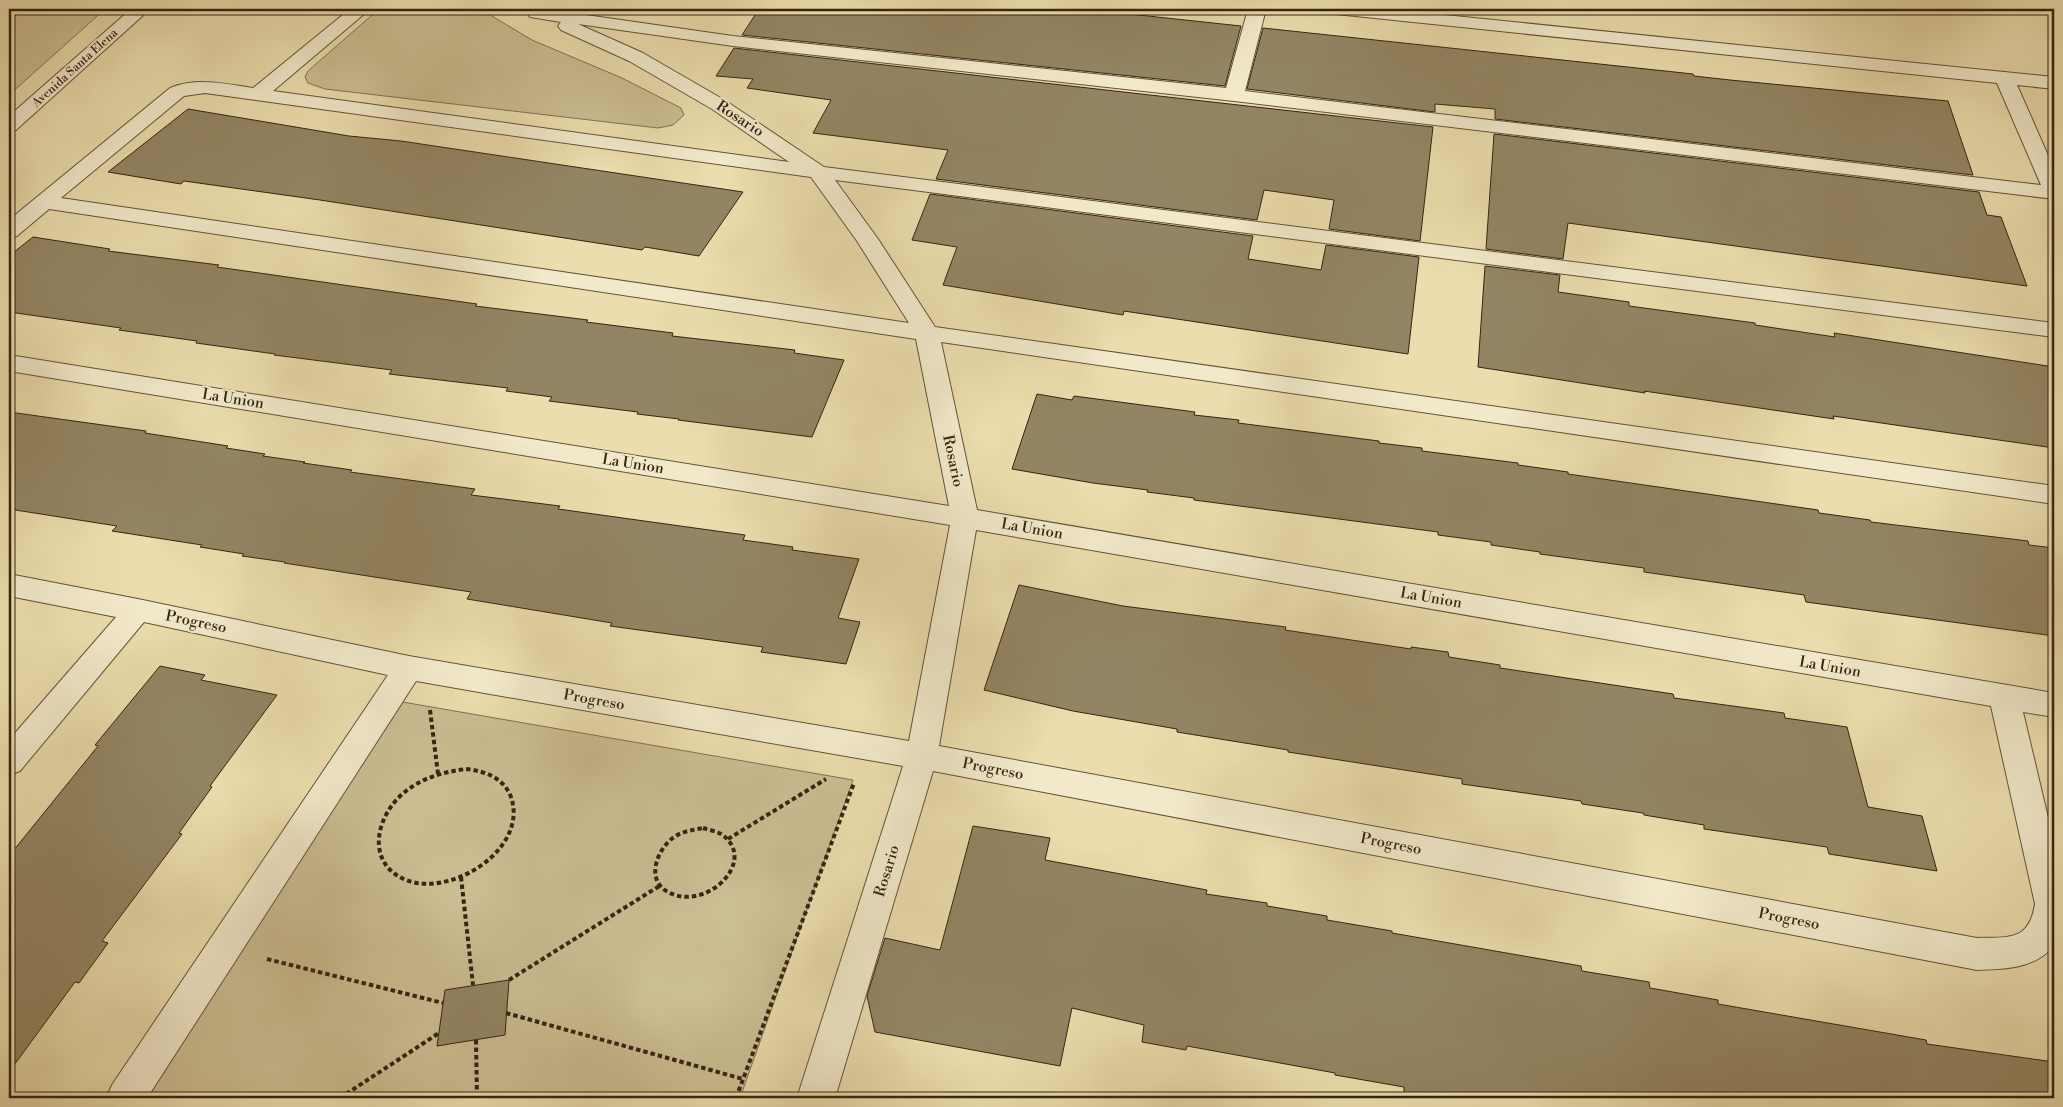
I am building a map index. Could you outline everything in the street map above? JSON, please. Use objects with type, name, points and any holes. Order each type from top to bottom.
[{"type":"street","name":"Avenida Santa Elena","points":[[9,126],[141,9]]},
{"type":"street","points":[[259,93],[361,9]]},
{"type":"street","points":[[1234,95],[1257,9]]},
{"type":"street","points":[[1336,9],[2054,83]]},
{"type":"street","points":[[533,11],[733,41],[1234,95],[2054,193]]},
{"type":"street","name":"Rosario","points":[[533,11],[636,57],[720,106],[818,172],[867,239],[927,333],[965,518],[922,756],[823,1097]]},
{"type":"street","points":[[2004,77],[2054,193]]},
{"type":"street","points":[[9,231],[177,92],[190,88],[205,87],[818,172],[2054,330]]},
{"type":"street","points":[[44,202],[927,333],[2054,495]]},
{"type":"street","name":"La Union","points":[[9,363],[965,518],[2054,705]]},
{"type":"street","name":"Progreso","points":[[9,585],[138,610],[409,668],[922,756],[1977,954],[2013,953],[2036,942],[2049,925],[2052,904],[2004,697]]},
{"type":"street","points":[[9,762],[138,610]]},
{"type":"street","points":[[125,1098],[409,668]]},
{"type":"path","points":[[429,703],[438,774]]},
{"type":"path","points":[[460,769],[482,772],[499,779],[505,785],[513,800],[514,817],[512,828],[502,846],[482,866],[461,877],[432,884],[409,881],[392,872],[381,858],[379,834],[381,826],[394,805],[415,785],[438,774],[460,769]]},
{"type":"path","points":[[728,839],[830,776],[820,774]]},
{"type":"path","points":[[736,1098],[855,781],[847,779]]},
{"type":"path","points":[[703,828],[713,829],[728,839],[735,856],[733,868],[727,880],[716,889],[707,894],[690,898],[675,896],[661,885],[655,873],[657,859],[664,846],[673,838],[690,829],[703,828]]},
{"type":"path","points":[[461,877],[473,986]]},
{"type":"path","points":[[510,980],[661,885]]},
{"type":"path","points":[[266,959],[444,1003]]},
{"type":"path","points":[[506,1013],[743,1079]]},
{"type":"path","points":[[340,1098],[439,1033]]},
{"type":"path","points":[[476,1040],[477,1098]]},
{"type":"shaded area","points":[[13,9],[105,9],[9,95],[9,12]]},
{"type":"shaded area","points":[[379,9],[480,9],[532,40],[622,78],[681,108],[684,115],[673,125],[658,128],[325,89],[308,83],[305,77],[308,71]]},
{"type":"shaded area","points":[[397,701],[853,780],[740,1098],[135,1098]]},
{"type":"building","points":[[759,9],[1083,9],[1241,26],[1225,86],[742,35]]},
{"type":"building","points":[[1263,28],[1693,74],[1694,76],[1730,80],[1948,101],[1973,175],[1495,119],[1495,109],[1435,104],[1435,112],[1247,89]]},
{"type":"building","points":[[734,48],[1433,127],[1420,241],[1329,229],[1334,200],[1264,190],[1257,220],[936,179],[948,150],[813,133],[831,100],[747,88],[753,79],[716,76]]},
{"type":"building","points":[[188,109],[349,136],[401,141],[743,192],[699,256],[645,247],[642,250],[320,200],[184,181],[181,184],[108,172]]},
{"type":"building","points":[[1494,134],[1979,192],[1987,215],[2001,217],[2027,286],[1568,223],[1563,259],[1486,249]]},
{"type":"building","points":[[930,194],[1253,236],[1248,259],[1321,270],[1326,245],[1419,257],[1408,354],[1124,311],[1123,315],[943,285],[957,247],[912,240]]},
{"type":"building","points":[[33,237],[110,249],[108,251],[219,265],[217,267],[477,304],[475,306],[588,320],[586,322],[673,333],[672,336],[795,350],[794,353],[844,360],[812,437],[549,401],[552,397],[506,391],[508,388],[389,374],[392,370],[274,355],[196,343],[197,341],[119,330],[121,328],[9,312],[9,256]]},
{"type":"building","points":[[1485,266],[1560,275],[1558,292],[1629,302],[1629,306],[1755,323],[1755,325],[1835,337],[1834,333],[2054,367],[2054,448],[1833,416],[1834,419],[1644,391],[1645,393],[1478,367]]},
{"type":"building","points":[[1037,394],[1072,400],[1074,396],[1195,412],[1194,415],[1239,420],[1238,423],[1379,441],[1379,443],[1422,448],[1422,451],[1518,463],[1518,465],[1568,472],[1568,474],[1818,510],[1819,513],[1870,520],[1871,522],[2028,541],[2029,545],[2054,548],[2054,636],[1806,602],[1804,595],[1644,572],[1644,568],[1540,554],[1540,552],[1491,545],[1491,542],[1438,535],[1438,532],[1194,500],[1194,498],[1147,492],[1148,490],[1012,469]]},
{"type":"building","points":[[9,412],[146,431],[145,433],[228,446],[226,448],[265,454],[263,456],[352,470],[350,472],[475,489],[471,495],[560,506],[558,509],[745,535],[743,540],[793,547],[792,550],[859,559],[838,618],[860,622],[846,664],[761,652],[763,647],[610,626],[612,623],[467,599],[471,592],[242,556],[244,554],[200,547],[202,545],[112,531],[117,526],[9,509]]},
{"type":"building","points":[[1019,585],[1123,606],[1286,627],[1285,630],[1411,649],[1411,647],[1448,652],[1449,657],[1500,665],[1500,668],[1673,694],[1674,698],[1784,713],[1785,718],[1847,727],[1868,807],[1922,816],[1937,871],[1829,854],[1827,847],[1704,829],[1704,825],[1582,804],[1581,801],[1462,784],[1462,779],[1288,752],[1288,750],[1177,732],[1177,729],[1073,711],[984,690]]},
{"type":"building","points":[[160,666],[205,675],[201,680],[277,695],[210,786],[212,787],[179,833],[182,834],[102,941],[108,943],[79,983],[75,982],[9,1072],[9,856],[98,746],[95,745]]},
{"type":"building","points":[[973,826],[1050,838],[1045,860],[1207,890],[1206,894],[1267,903],[1267,906],[1327,916],[1327,920],[1392,931],[1392,933],[1581,966],[1582,971],[1649,982],[1650,988],[1718,1000],[1718,1004],[1926,1040],[1927,1044],[2054,1062],[2054,1098],[1431,1098],[1404,1094],[1404,1087],[1335,1075],[1335,1073],[1187,1046],[1186,1050],[1142,1042],[1144,1025],[1072,1008],[1060,1066],[875,1032],[867,996],[885,938],[940,950]]},
{"type":"building","points":[[509,980],[505,1035],[437,1046],[445,990]]}]
